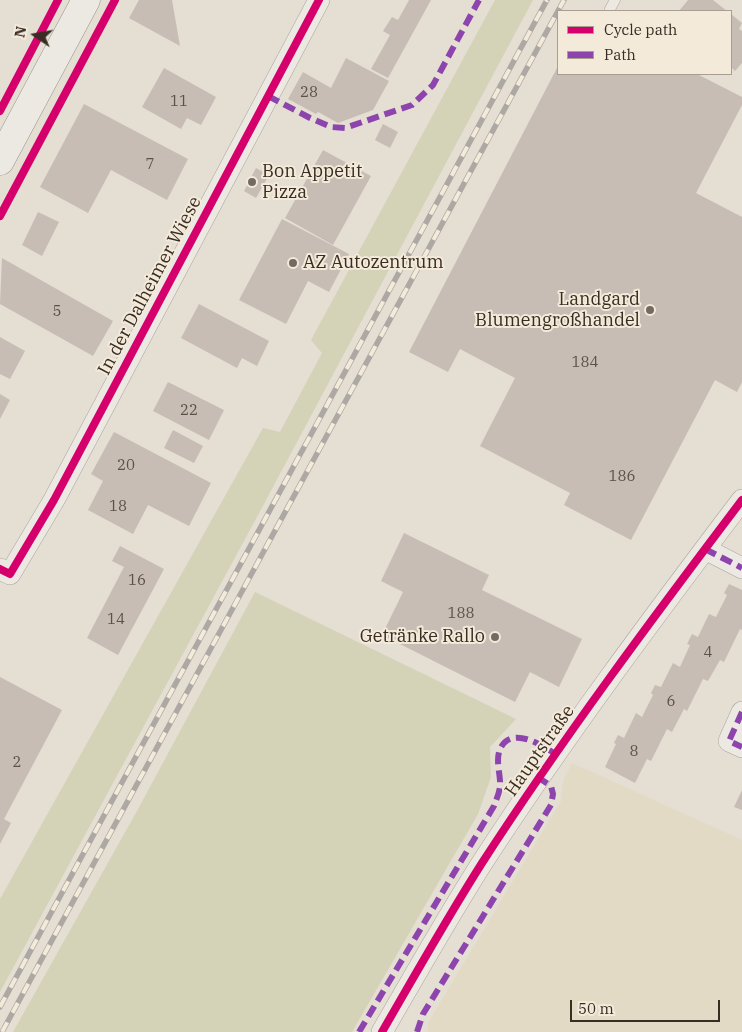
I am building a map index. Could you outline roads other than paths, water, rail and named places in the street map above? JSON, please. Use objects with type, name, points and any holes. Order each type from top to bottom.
[{"type":"main road","points":[[0,161],[86,0]]},
{"type":"street","name":"In der Dalheimer Wiese","points":[[0,569],[10,574],[54,500],[319,0]]},
{"type":"street","name":"Hauptstraße","points":[[382,1032],[474,876],[534,786],[637,639],[742,500]]},
{"type":"street","points":[[705,549],[742,568]]},
{"type":"street","points":[[742,712],[729,741],[742,747]]},
{"type":"railway","points":[[0,1007],[547,0]]},
{"type":"railway","points":[[559,10],[564,0]]},
{"type":"railway","points":[[2,1032],[557,13]]},
{"type":"place","name":"Bon Appetit Pizza","points":[[252,182]]},
{"type":"place","name":"AZ Autozentrum","points":[[293,263]]},
{"type":"place","name":"Landgard Blumengroßhandel","points":[[650,310]]},
{"type":"place","name":"Getränke Rallo","points":[[495,637]]}]
